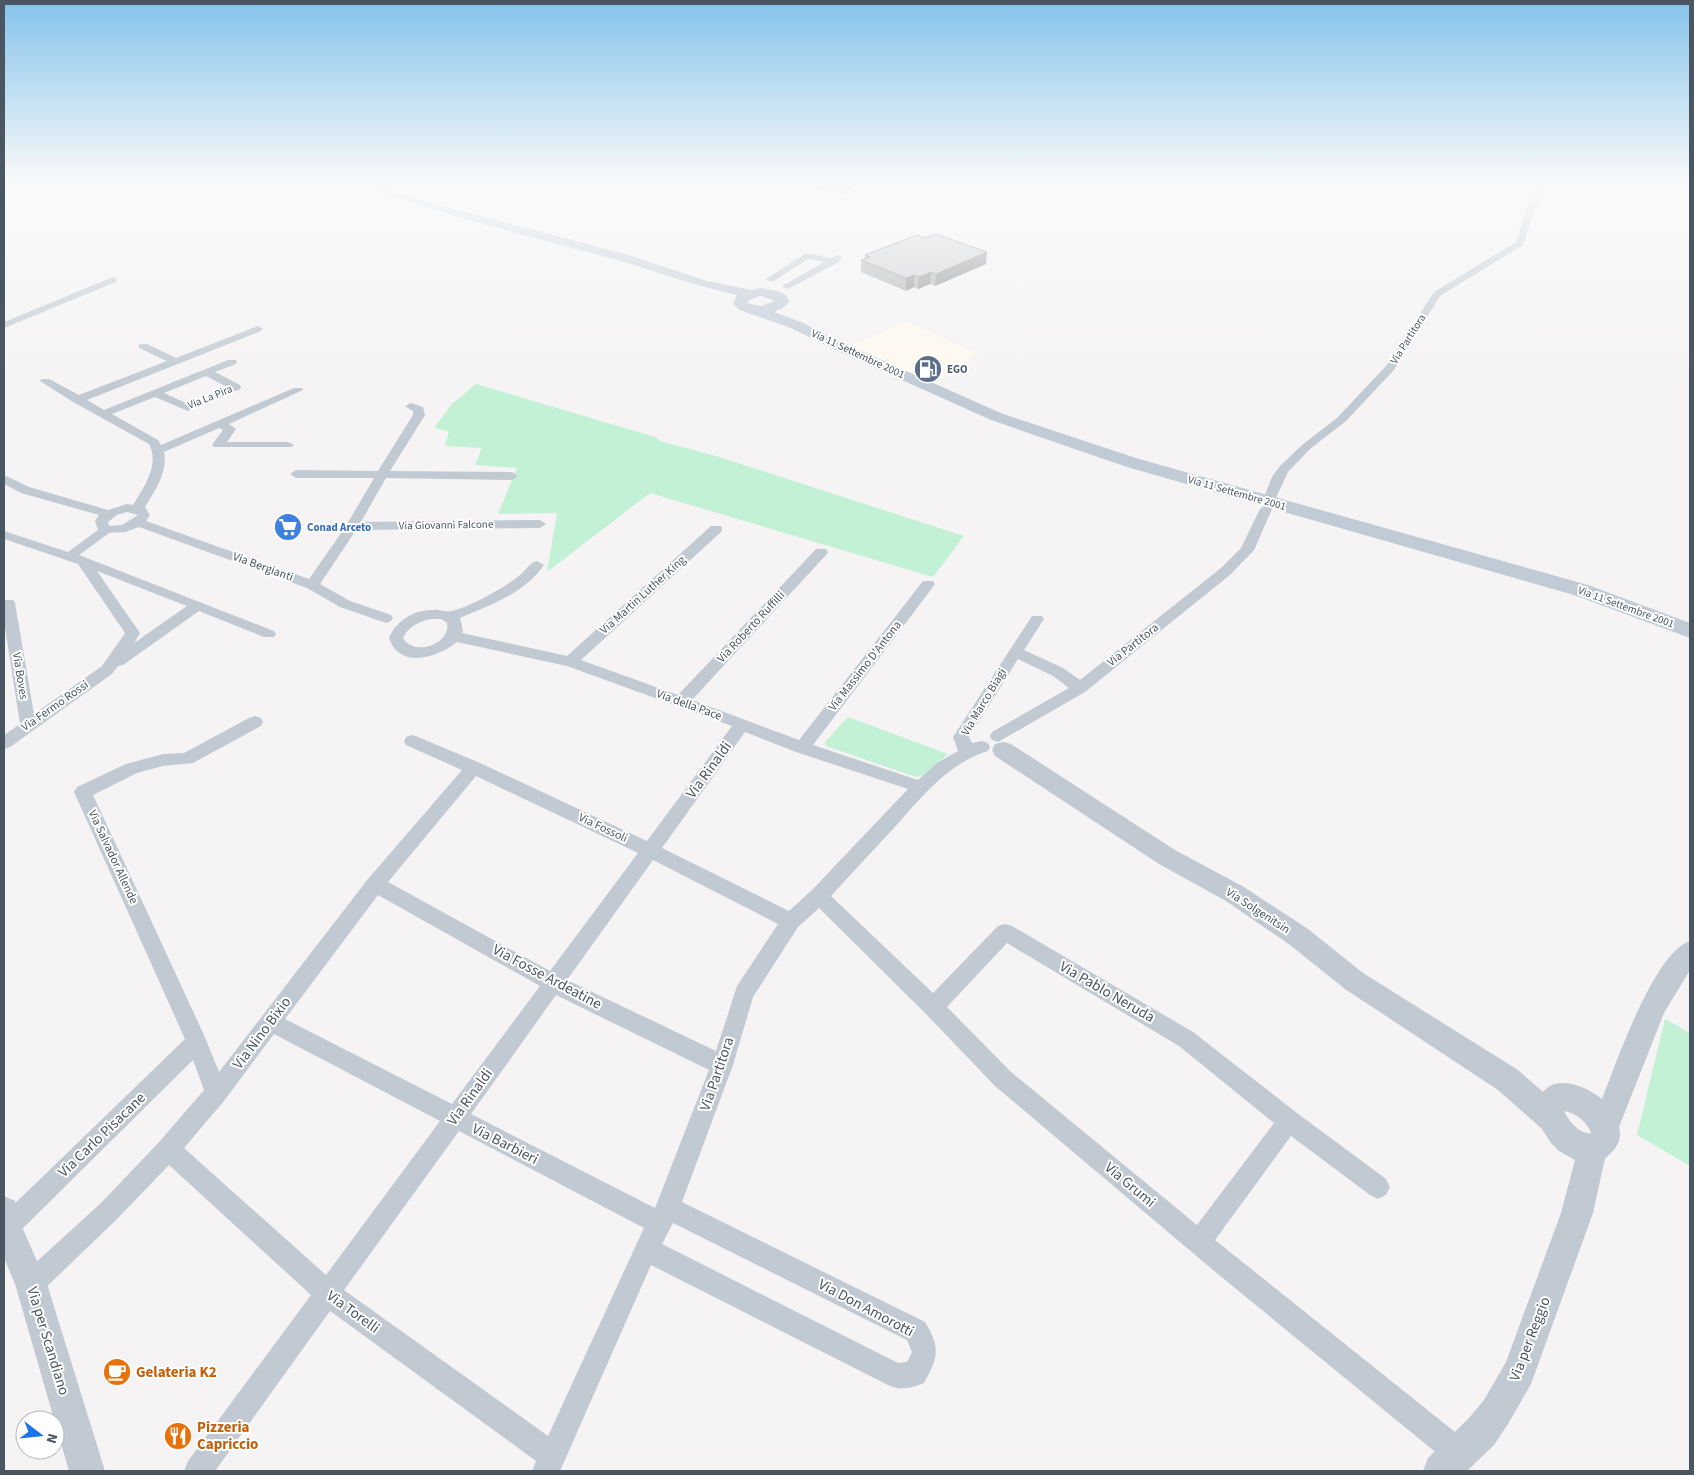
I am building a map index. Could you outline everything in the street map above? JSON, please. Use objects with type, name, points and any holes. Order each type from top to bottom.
[{"type":"main road","name":"Via 11 Settembre 2001","points":[[601,252],[746,297],[741,305],[796,325],[956,399],[1028,428],[1133,464],[1267,506],[1581,590],[1690,631]]},
{"type":"main road","name":"Via 11 Settembre 2001","points":[[777,295],[796,325]]},
{"type":"main road","points":[[746,297],[777,295]]},
{"type":"main road","points":[[755,310],[777,295]]},
{"type":"street","name":"Via Partitora","points":[[549,1464],[646,1248],[664,1215],[722,1065],[744,993],[791,921],[819,896],[920,787],[943,767],[987,747],[1080,688],[1226,572],[1247,550],[1278,477],[1284,469],[1306,447],[1342,419],[1390,368],[1437,294],[1507,252]]},
{"type":"street","points":[[771,279],[806,256],[838,258],[801,277],[777,295]]},
{"type":"street","points":[[784,271],[801,277]]},
{"type":"street","points":[[4,325],[113,280]]},
{"type":"street","points":[[77,400],[258,329]]},
{"type":"street","points":[[143,346],[175,361]]},
{"type":"street","name":"Via La Pira","points":[[103,414],[232,362]]},
{"type":"street","name":"Via La Pira","points":[[156,392],[188,408],[236,387],[206,372]]},
{"type":"street","points":[[44,381],[154,442],[160,450],[154,481],[138,508]]},
{"type":"street","points":[[160,450],[298,390]]},
{"type":"street","points":[[312,585],[352,526],[419,415],[419,409],[411,406]]},
{"type":"street","points":[[219,424],[230,429],[218,445],[288,445]]},
{"type":"street","points":[[296,474],[512,476]]},
{"type":"street","points":[[4,479],[25,490],[108,514]]},
{"type":"street","points":[[138,508],[142,510],[144,515],[138,522],[118,530],[103,528],[101,522],[108,514],[120,509],[138,508]]},
{"type":"street","name":"Via Bergianti","points":[[138,522],[312,585],[345,604],[386,618],[409,622],[438,614],[450,618],[502,595],[525,578],[537,565]]},
{"type":"street","name":"Via Giovanni Falcone","points":[[352,526],[540,524]]},
{"type":"street","points":[[77,558],[107,529]]},
{"type":"street","name":"Via Martin Luther King","points":[[570,662],[716,529]]},
{"type":"street","points":[[4,535],[77,558],[269,634]]},
{"type":"street","name":"Via Roberto Ruffilli","points":[[681,702],[821,552]]},
{"type":"street","name":"Via Fermo Rossi","points":[[77,558],[133,633],[107,670]]},
{"type":"street","name":"Via Massimo D'Antona","points":[[802,748],[928,584]]},
{"type":"street","name":"Via Boves","points":[[4,604],[8,603],[28,724]]},
{"type":"street","name":"Via Fermo Rossi","points":[[4,743],[28,724],[198,605]]},
{"type":"street","points":[[409,622],[398,632],[397,644],[408,651],[425,652],[434,650],[454,636],[457,625],[450,618]]},
{"type":"street","name":"Via Marco Biagi","points":[[987,747],[961,737],[1037,619]]},
{"type":"street","name":"Via della Pace","points":[[454,636],[570,662],[742,724],[802,748],[920,787]]},
{"type":"street","points":[[1015,652],[1058,672],[1080,688]]},
{"type":"street","name":"Via Salvador Allende","points":[[216,1093],[197,1042],[83,792],[132,768],[163,760],[187,759],[255,722]]},
{"type":"street","name":"Via Rinaldi","points":[[198,1471],[742,724]]},
{"type":"street","name":"Via Fossoli","points":[[412,741],[474,767],[651,850],[791,921]]},
{"type":"street","name":"Via Solgenitsin","points":[[987,747],[1167,858],[1235,894],[1299,937],[1354,981],[1576,1122]]},
{"type":"street","name":"Via Nino Bixio","points":[[31,1284],[109,1211],[168,1149],[216,1093],[375,884],[474,767]]},
{"type":"street","name":"Via Fosse Ardeatine","points":[[375,884],[553,983],[722,1065]]},
{"type":"street","name":"Via Grumi","points":[[819,896],[933,1007],[1003,1079],[1199,1242],[1451,1463]]},
{"type":"street","name":"Via Pablo Neruda","points":[[933,1007],[1005,932],[1186,1039],[1289,1121],[1378,1187]]},
{"type":"street","name":"Via per Reggio","points":[[1451,1463],[1496,1412],[1519,1372],[1577,1213],[1584,1187],[1576,1122],[1620,1086],[1653,1007],[1680,963],[1690,952]]},
{"type":"street","name":"Via Barbieri","points":[[271,1022],[455,1118],[664,1215]]},
{"type":"street","name":"Via Carlo Pisacane","points":[[5,1220],[197,1042]]},
{"type":"street","points":[[1199,1242],[1289,1121]]},
{"type":"street","name":"Via Torelli","points":[[168,1149],[328,1294],[549,1464]]},
{"type":"street","name":"Via Don Amorotti","points":[[646,1248],[898,1376],[915,1374],[926,1354],[924,1343],[916,1331],[664,1215]]},
{"type":"street","name":"Via per Scandiano","points":[[5,1220],[31,1284],[87,1471]]},
{"type":"shaded area","name":"EGO","points":[[906,321],[977,353],[935,386],[849,347]]},
{"type":"green space","points":[[476,384],[655,437],[660,441],[716,456],[964,536],[933,577],[650,493],[547,572],[557,513],[498,514],[517,468],[475,465],[482,448],[445,446],[449,431],[434,428],[452,404]]},
{"type":"green space","points":[[848,717],[948,754],[923,775],[916,777],[826,746],[825,742]]},
{"type":"green space","points":[[1665,1019],[1690,1033],[1690,1166],[1637,1135]]},
{"type":"building","points":[[873,252],[987,252],[936,274],[931,272],[919,277],[914,275],[906,278],[861,260],[870,257],[865,255]]},
{"type":"place","name":"EGO","points":[[928,369]]},
{"type":"place","name":"Conad Arceto","points":[[288,527]]},
{"type":"place","name":"Gelateria K2","points":[[117,1372]]},
{"type":"place","name":"Pizzeria Capriccio","points":[[178,1436]]}]
